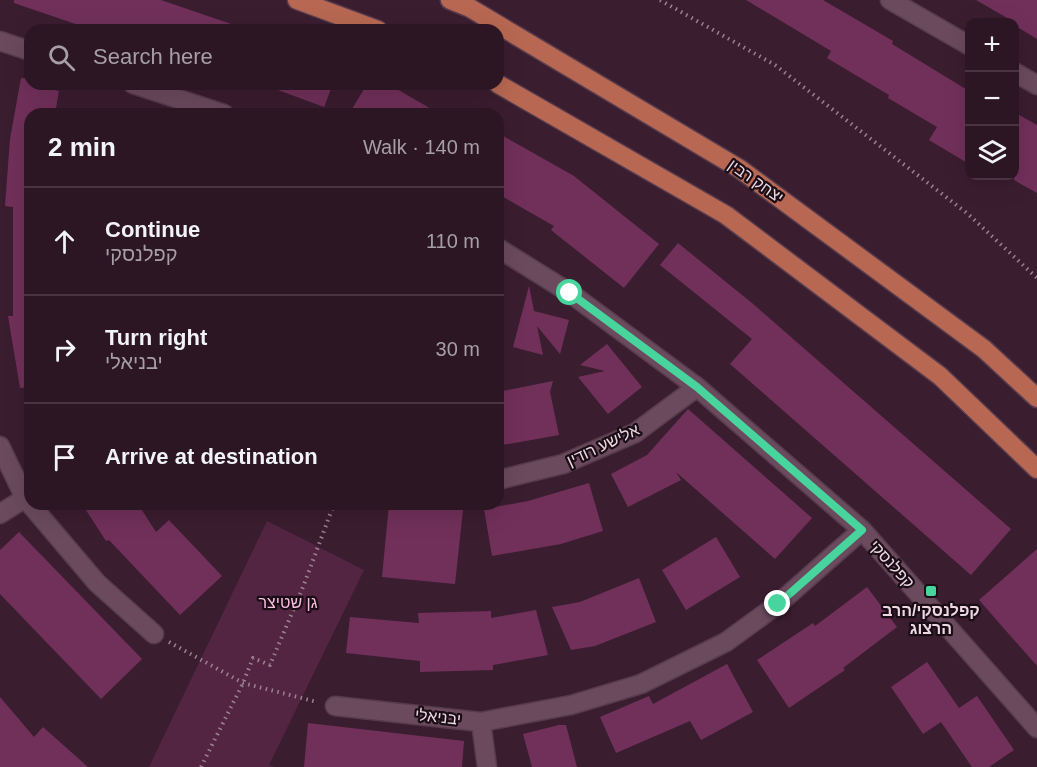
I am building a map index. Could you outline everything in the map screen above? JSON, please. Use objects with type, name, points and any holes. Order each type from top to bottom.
[{"type":"main road","points":[[297,0],[362,24]]},
{"type":"main road","name":"יצחק רבין","points":[[450,0],[470,8],[497,24]]},
{"type":"main road","name":"יצחק רבין","points":[[504,28],[740,169],[984,349],[1037,398]]},
{"type":"main road","points":[[504,87],[726,215],[940,376],[1037,469]]},
{"type":"street","points":[[890,0],[965,44]]},
{"type":"street","points":[[0,41],[24,49]]},
{"type":"street","points":[[1019,75],[1037,85]]},
{"type":"street","points":[[151,90],[204,108]]},
{"type":"street","name":"קפלנסקי","points":[[504,252],[570,293],[697,387],[862,530],[1037,728]]},
{"type":"street","name":"אלישע רודין","points":[[504,479],[563,464],[635,433],[697,387]]},
{"type":"street","points":[[0,446],[24,492]]},
{"type":"street","points":[[0,514],[24,504]]},
{"type":"street","points":[[36,510],[98,584],[154,634]]},
{"type":"street","name":"יבניאלי","points":[[335,706],[481,722],[571,705],[641,684],[726,642],[778,604],[862,530]]},
{"type":"street","points":[[481,722],[487,767]]},
{"type":"path","points":[[660,0],[775,65],[968,214],[1037,278]]},
{"type":"path","points":[[201,767],[253,658],[270,665],[303,587],[331,510]]},
{"type":"path","points":[[154,634],[243,683],[335,706]]},
{"type":"green space","name":"גן שטיצר","points":[[267,521],[364,570],[269,765],[274,767],[149,767]]},
{"type":"building","points":[[14,0],[161,0],[231,24],[75,24],[14,3]]},
{"type":"building","points":[[746,0],[823,0],[893,41],[892,44],[965,89],[965,162],[929,140],[937,127],[827,58],[831,51]]},
{"type":"building","points":[[976,0],[1037,0],[1037,39],[1019,28],[1019,18],[1007,18]]},
{"type":"building","points":[[21,78],[24,78],[24,90],[59,91],[56,108],[24,108],[24,388],[20,388],[8,316],[13,316],[13,207],[5,206],[10,139]]},
{"type":"building","points":[[278,90],[331,90],[324,107]]},
{"type":"building","points":[[363,90],[398,90],[430,108],[353,108]]},
{"type":"building","points":[[1019,115],[1037,125],[1037,193],[1014,180],[1019,180]]},
{"type":"building","points":[[504,136],[574,176],[659,244],[624,288],[551,230],[554,226],[504,197]]},
{"type":"building","points":[[678,243],[752,303],[1011,529],[971,575],[730,364],[752,339],[660,265]]},
{"type":"building","points":[[529,286],[534,311],[569,320],[560,354],[537,326],[543,355],[513,347]]},
{"type":"building","points":[[607,344],[642,387],[608,414],[578,377],[605,371],[580,365]]},
{"type":"building","points":[[553,381],[550,392],[559,435],[504,444],[504,391]]},
{"type":"building","points":[[688,409],[812,518],[775,559],[676,472],[681,480],[628,507],[611,474],[647,455]]},
{"type":"building","points":[[589,483],[603,531],[561,544],[492,556],[484,510],[504,510],[504,505],[528,501]]},
{"type":"building","points":[[86,510],[142,510],[156,532],[169,520],[222,576],[180,615],[109,540],[106,541]]},
{"type":"building","points":[[388,510],[463,510],[455,584],[382,577]]},
{"type":"building","points":[[19,532],[142,659],[101,699],[0,594],[0,550]]},
{"type":"building","points":[[716,537],[740,577],[686,610],[662,570]]},
{"type":"building","points":[[1037,549],[1037,666],[979,600]]},
{"type":"building","points":[[639,578],[656,622],[595,646],[571,650],[552,607],[580,602]]},
{"type":"building","points":[[867,587],[897,627],[843,668],[845,670],[789,708],[757,660],[813,623],[815,626]]},
{"type":"building","points":[[536,610],[548,655],[493,665],[493,670],[420,672],[420,661],[346,653],[350,617],[419,623],[418,613],[491,611],[491,618]]},
{"type":"building","points":[[927,662],[959,708],[977,696],[1014,750],[989,767],[972,767],[941,722],[923,734],[891,687]]},
{"type":"building","points":[[727,664],[753,712],[701,740],[690,721],[616,753],[600,717],[649,696],[653,704]]},
{"type":"building","points":[[0,697],[34,737],[43,727],[88,767],[0,767]]},
{"type":"building","points":[[308,723],[464,741],[462,767],[304,767]]},
{"type":"building","points":[[566,725],[577,767],[532,767],[523,734]]},
{"type":"place","name":"קפלנסקי/הרב הרצוג","points":[[931,591]]},
{"type":"route","points":[[570,293],[697,387],[862,530],[778,604]]}]
